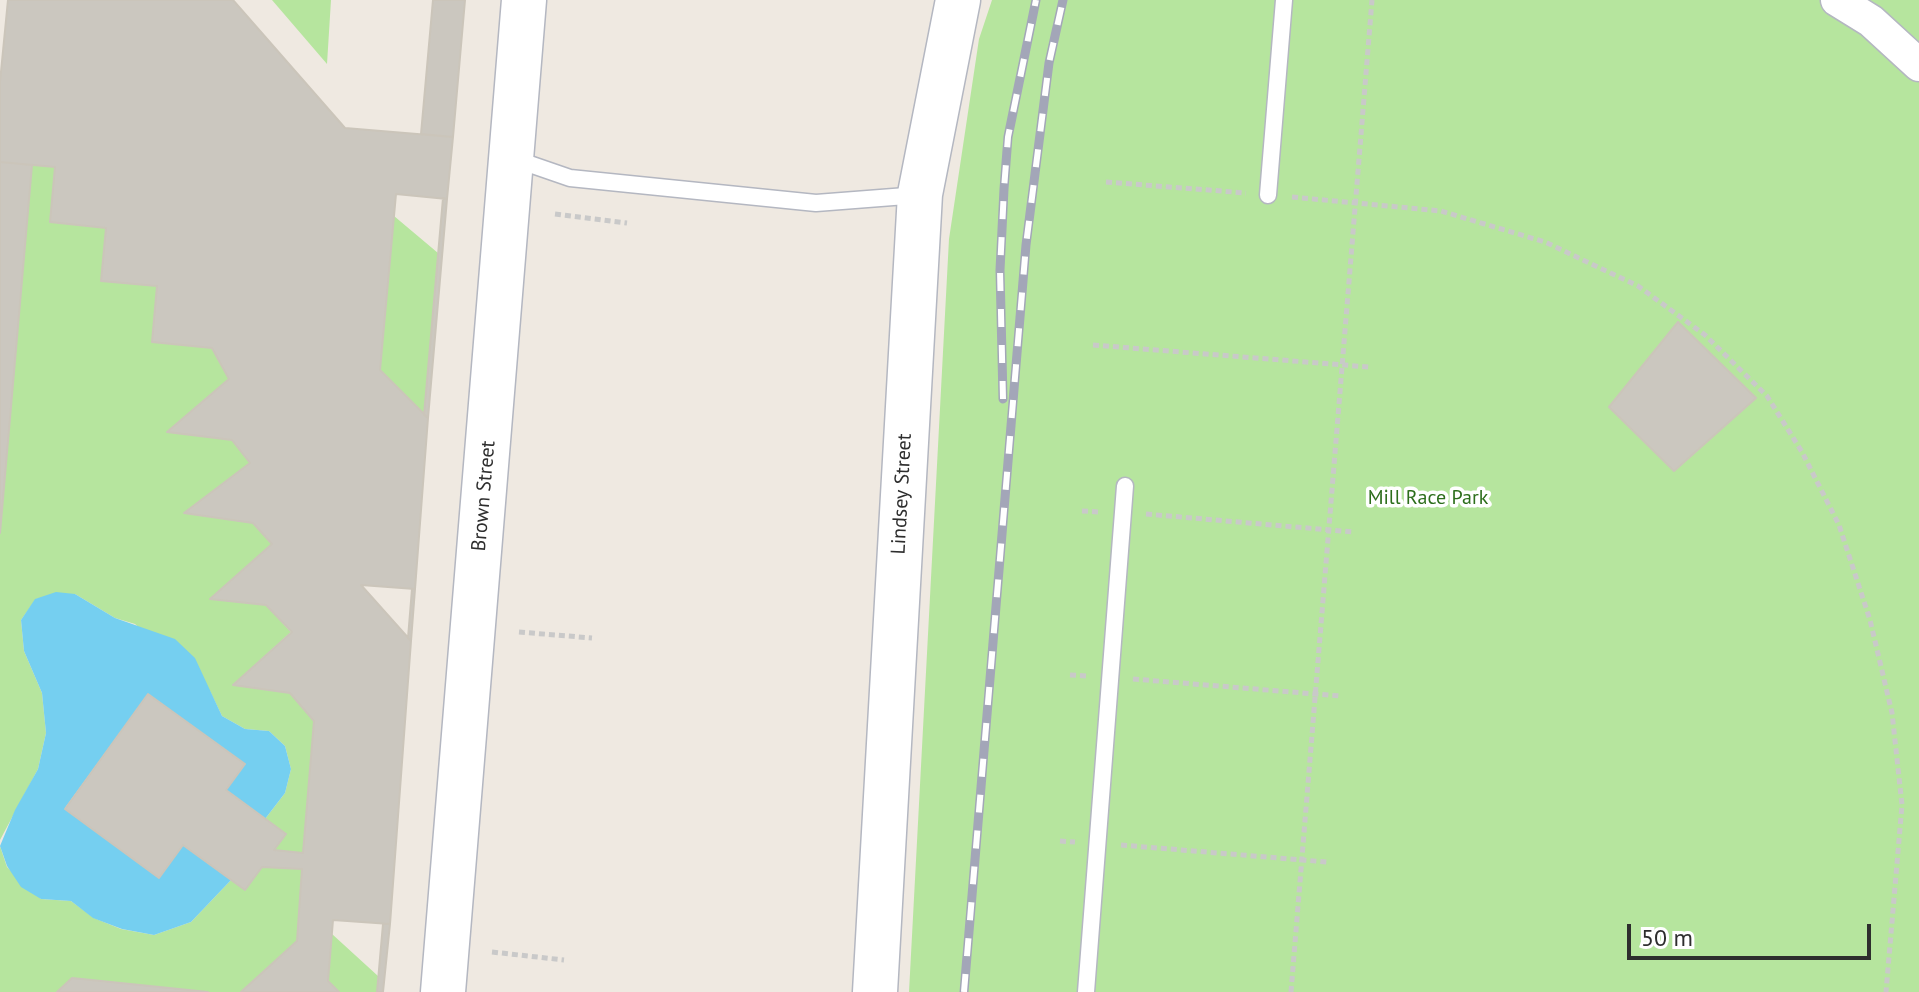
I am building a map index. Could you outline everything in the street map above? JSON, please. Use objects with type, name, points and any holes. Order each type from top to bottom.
[{"type":"main road","name":"Brown Street","points":[[443,992],[524,0]]},
{"type":"main road","name":"Lindsey Street","points":[[875,992],[920,194],[958,0]]},
{"type":"street","points":[[1837,0],[1871,21],[1919,65]]},
{"type":"lane","points":[[1268,195],[1284,0]]},
{"type":"lane","points":[[512,158],[570,178],[816,203],[920,194]]},
{"type":"lane","points":[[1086,992],[1125,486]]},
{"type":"path","points":[[1291,992],[1372,0]]},
{"type":"path","points":[[1106,182],[1441,211],[1558,248],[1638,286],[1705,335],[1767,396],[1802,452],[1839,525],[1870,620],[1892,713],[1902,805],[1886,992]]},
{"type":"path","points":[[555,214],[627,223]]},
{"type":"path","points":[[1093,345],[1369,367]]},
{"type":"path","points":[[1082,511],[1353,532]]},
{"type":"path","points":[[519,632],[592,638]]},
{"type":"path","points":[[1070,675],[1340,696]]},
{"type":"path","points":[[1060,841],[1327,862]]},
{"type":"path","points":[[492,952],[564,960]]},
{"type":"green space","points":[[272,0],[331,0],[327,64]]},
{"type":"green space","name":"Mill Race Park","points":[[992,0],[1919,0],[1919,992],[909,992],[949,239],[979,39]]},
{"type":"green space","points":[[0,162],[55,167],[50,222],[106,228],[101,281],[157,286],[153,342],[212,348],[229,379],[168,432],[232,440],[250,463],[185,513],[253,523],[272,544],[266,605],[291,632],[233,685],[290,693],[314,721],[303,853],[274,850],[265,819],[285,793],[291,769],[285,746],[269,731],[245,729],[222,716],[210,691],[135,624],[115,618],[75,594],[36,599],[21,620],[24,651],[42,693],[46,733],[38,769],[0,840]]},
{"type":"green space","points":[[394,216],[438,253],[424,415],[380,370]]},
{"type":"green space","points":[[0,846],[7,867],[41,899],[71,901],[94,918],[121,929],[154,935],[191,922],[231,880],[262,867],[302,869],[297,941],[241,992],[208,992],[72,978],[57,992],[0,992]]},
{"type":"green space","points":[[332,934],[378,976],[377,992],[339,992],[328,981]]},
{"type":"water","points":[[56,592],[75,594],[115,618],[175,639],[195,658],[222,716],[245,729],[269,731],[285,746],[291,769],[285,793],[265,819],[226,790],[245,764],[148,694],[65,808],[159,877],[183,845],[231,880],[191,922],[154,935],[122,929],[93,918],[71,901],[41,899],[21,887],[7,866],[0,846],[15,810],[38,769],[46,733],[42,693],[24,651],[21,620],[35,599]]},
{"type":"building","points":[[8,0],[233,0],[345,128],[453,137],[447,199],[396,194],[380,370],[428,418],[415,589],[361,585],[411,641],[390,924],[333,920],[328,981],[339,992],[241,992],[297,941],[302,869],[262,867],[245,890],[183,845],[159,878],[65,809],[148,694],[245,764],[226,790],[286,834],[274,850],[303,853],[314,721],[290,693],[233,685],[292,632],[266,605],[210,599],[272,544],[253,523],[184,513],[250,463],[232,440],[167,432],[229,379],[212,348],[152,342],[157,286],[101,281],[106,228],[50,222],[55,167],[0,162],[0,82]]},
{"type":"building","points":[[433,0],[465,0],[453,137],[421,134]]},
{"type":"building","points":[[0,162],[32,165],[0,533]]},
{"type":"building","points":[[443,198],[447,199],[428,418],[424,415]]},
{"type":"building","points":[[1678,322],[1756,398],[1674,471],[1609,407]]},
{"type":"building","points":[[412,589],[415,589],[411,641],[408,638]]},
{"type":"building","points":[[383,924],[390,924],[383,992],[377,992]]},
{"type":"building","points":[[72,978],[208,992],[57,992]]},
{"type":"railway","points":[[1003,399],[1000,270],[1008,137],[1036,0]]},
{"type":"railway","points":[[964,992],[1026,245],[1049,63],[1063,0]]}]
